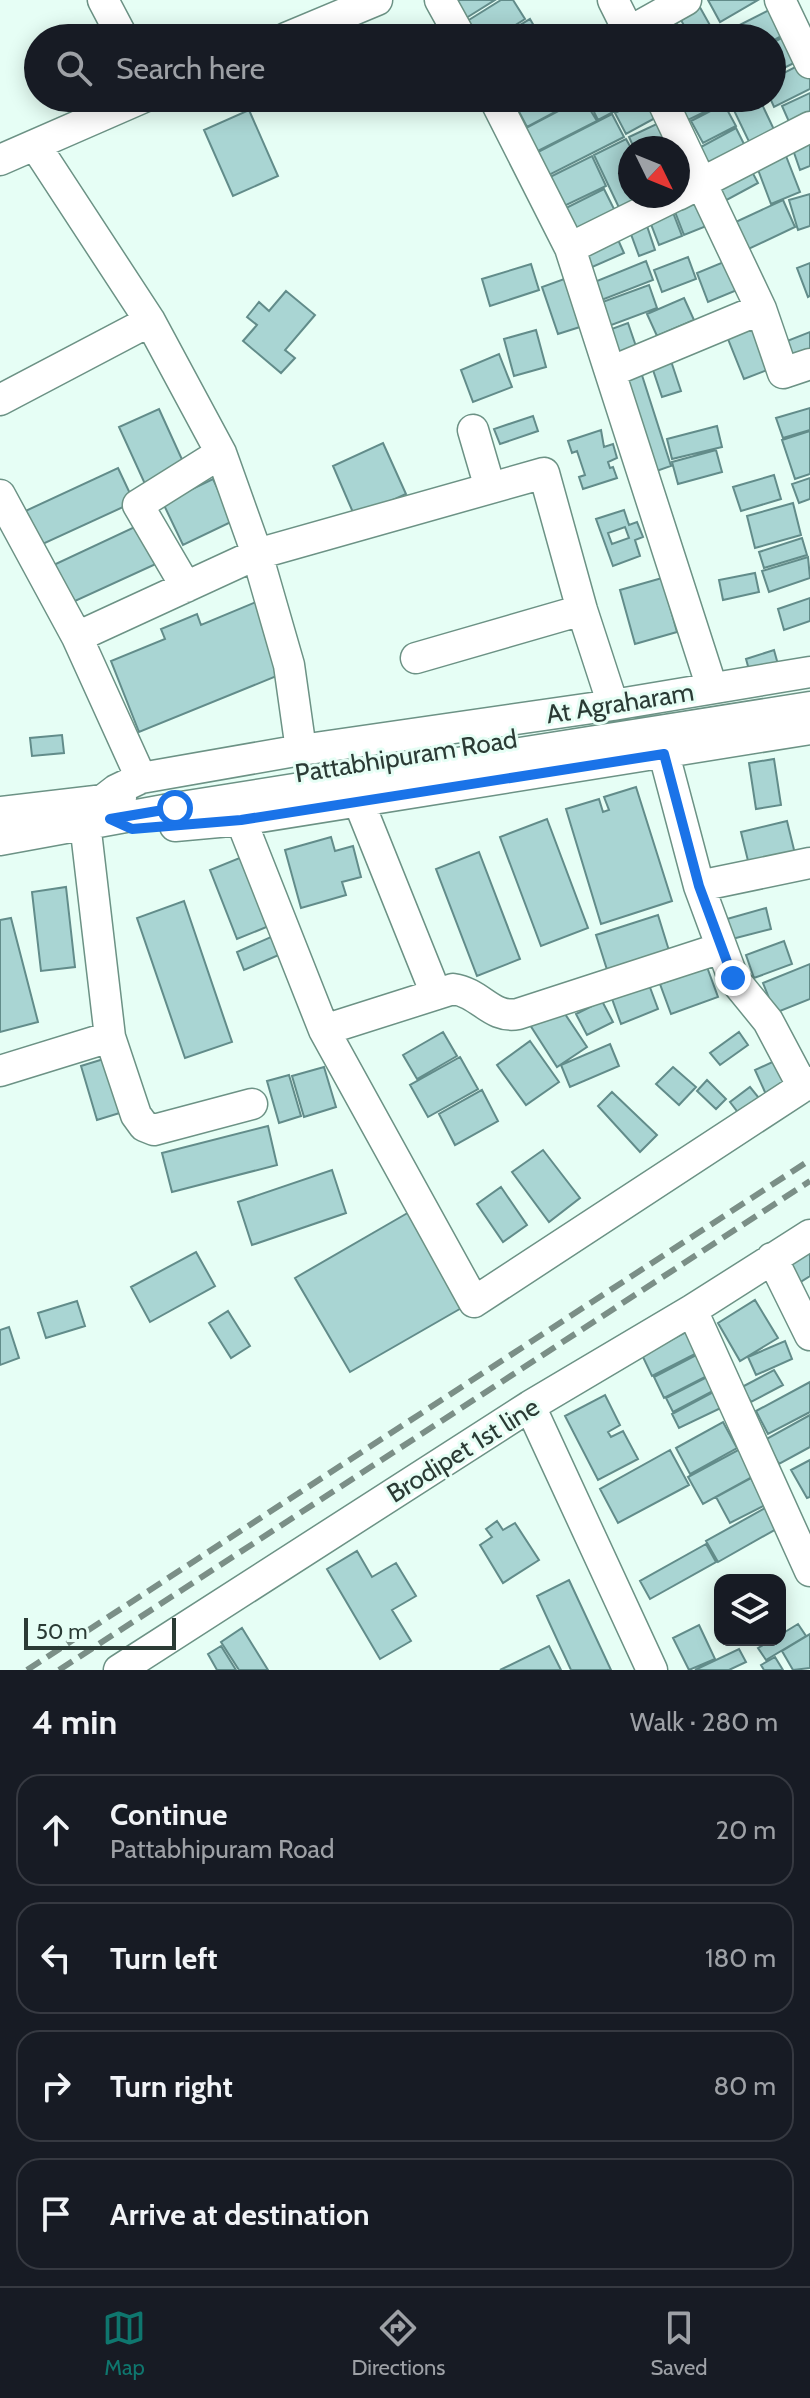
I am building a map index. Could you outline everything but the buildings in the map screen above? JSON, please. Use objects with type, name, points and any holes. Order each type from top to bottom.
[{"type":"street","points":[[103,0],[116,24]]},
{"type":"street","points":[[320,24],[377,0]]},
{"type":"street","points":[[440,0],[453,24]]},
{"type":"street","points":[[613,0],[622,24]]},
{"type":"street","points":[[646,24],[686,0]]},
{"type":"street","points":[[780,0],[810,63]]},
{"type":"street","points":[[0,160],[110,112]]},
{"type":"street","points":[[509,112],[570,248],[712,688]]},
{"type":"street","points":[[665,112],[671,136]]},
{"type":"street","points":[[690,188],[810,127]]},
{"type":"street","points":[[35,145],[150,321],[221,453],[257,554],[289,665],[301,750]]},
{"type":"street","points":[[690,199],[761,309],[783,373],[810,364]]},
{"type":"street","points":[[570,248],[651,208]]},
{"type":"street","points":[[610,372],[761,309]]},
{"type":"street","points":[[0,400],[150,321]]},
{"type":"street","points":[[473,430],[490,488]]},
{"type":"street","points":[[186,587],[138,505],[221,453]]},
{"type":"street","points":[[77,637],[257,554],[544,473],[582,610],[613,705]]},
{"type":"street","points":[[0,495],[77,637],[141,778]]},
{"type":"street","points":[[416,658],[582,610]]},
{"type":"street","name":"At Agraharam","points":[[100,814],[116,790],[141,778],[301,750],[613,705],[810,672]]},
{"type":"street","name":"Pattabhipuram Road","points":[[0,840],[100,814],[810,694]]},
{"type":"street","name":"Pattabhipuram Road","points":[[397,765],[810,707]]},
{"type":"street","points":[[252,1104],[154,1130],[144,1126],[136,1115],[110,1037],[100,814],[132,829],[241,820],[810,729]]},
{"type":"street","points":[[241,820],[324,1030],[474,1302],[807,1085],[768,1021],[733,978],[699,886],[664,754]]},
{"type":"street","points":[[358,800],[436,994]]},
{"type":"street","name":"Pattabhipuram Road","points":[[0,812],[100,814]]},
{"type":"street","points":[[699,886],[810,863]]},
{"type":"street","points":[[324,1030],[453,989],[467,991],[497,1013],[507,1016],[721,948]]},
{"type":"street","points":[[0,1071],[110,1037]]},
{"type":"street","name":"Brodipet 1st line","points":[[119,1670],[530,1406],[692,1310],[810,1235]]},
{"type":"street","points":[[772,1258],[810,1335]]},
{"type":"street","points":[[692,1310],[810,1571]]},
{"type":"street","points":[[530,1406],[652,1670]]},
{"type":"railway","points":[[27,1670],[810,1160]]},
{"type":"railway","points":[[59,1670],[810,1181]]},
{"type":"route","points":[[175,808],[110,819],[132,829],[241,820],[664,754],[699,886],[733,978]]}]
